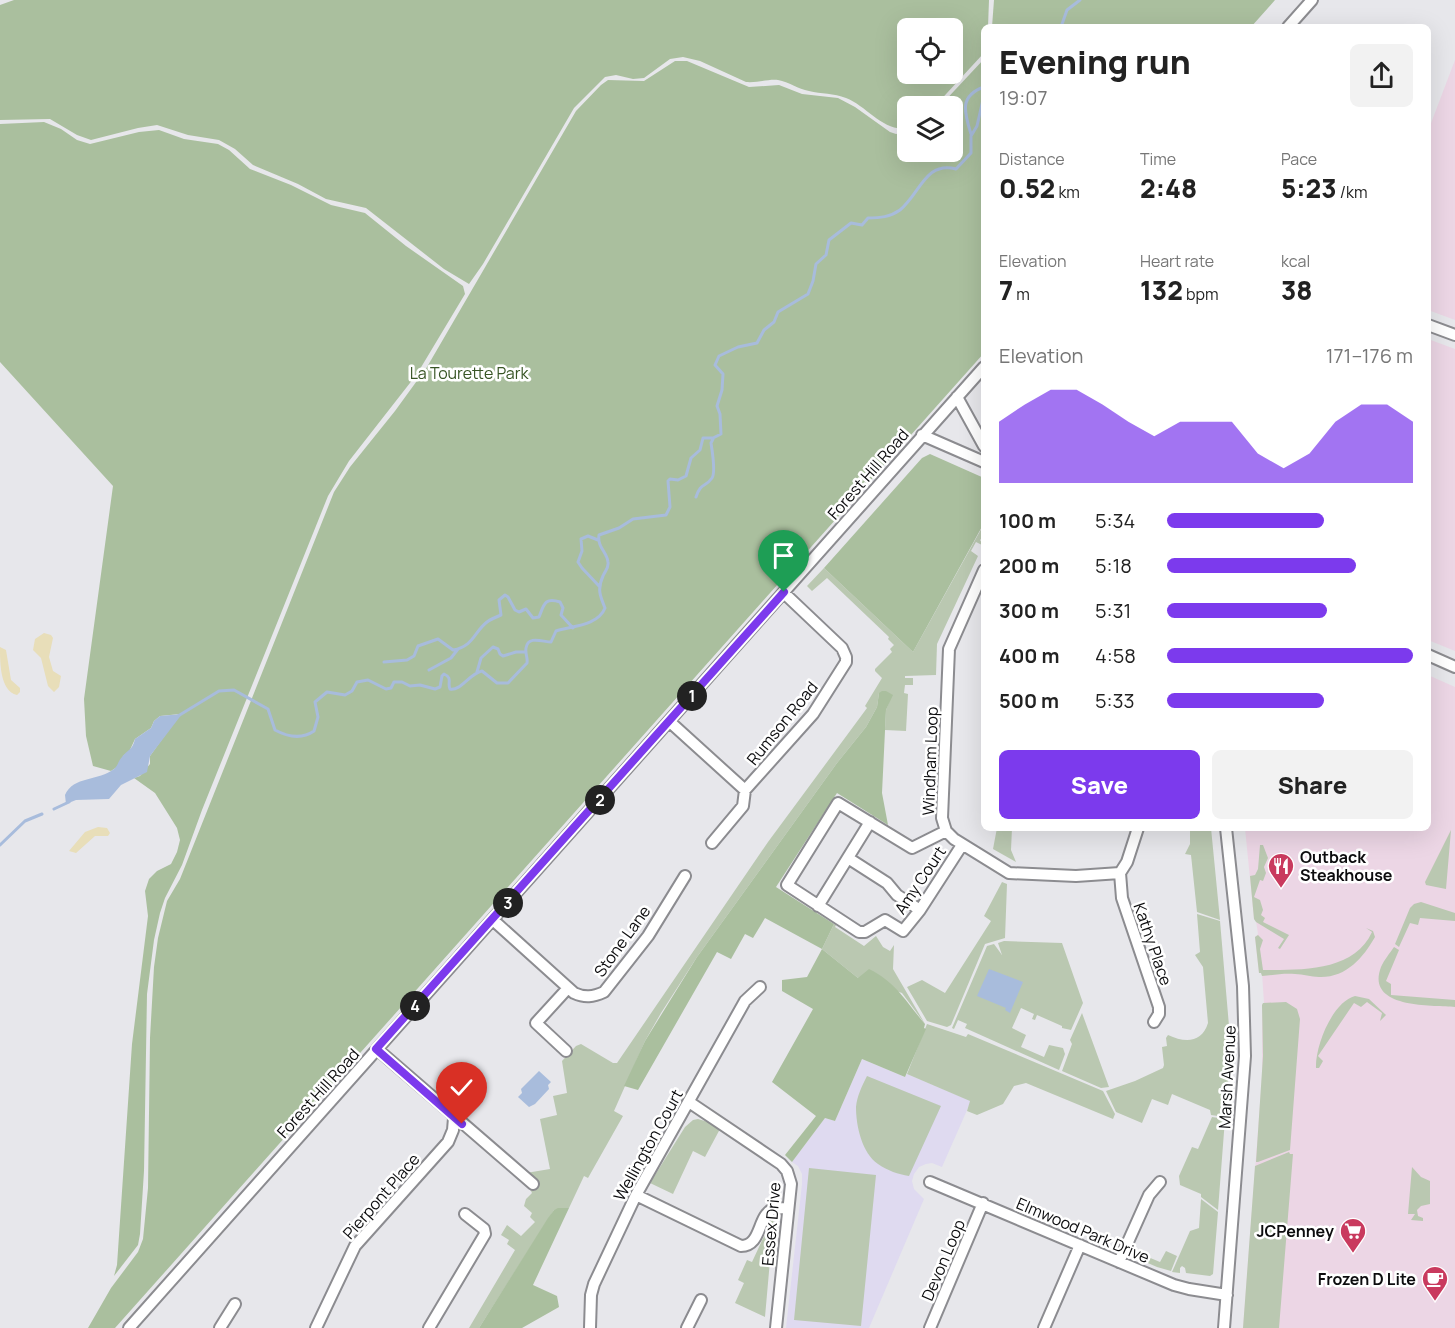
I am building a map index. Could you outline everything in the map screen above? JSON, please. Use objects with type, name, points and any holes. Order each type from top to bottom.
[{"type":"street","points":[[1291,24],[1312,0]]},
{"type":"street","points":[[1431,326],[1455,335]]},
{"type":"street","name":"Forest Hill Road","points":[[129,1328],[981,370]]},
{"type":"street","points":[[957,397],[981,441]]},
{"type":"street","points":[[922,435],[981,461]]},
{"type":"street","name":"Windham Loop","points":[[981,577],[949,649],[942,818],[946,831],[962,845],[1013,874],[1076,876],[1120,873]]},
{"type":"street","name":"Rumson Road","points":[[712,843],[742,806],[746,790],[813,714],[846,662],[842,648],[784,592]]},
{"type":"street","points":[[1431,656],[1455,667]]},
{"type":"street","name":"Rumson Road","points":[[670,722],[746,790]]},
{"type":"street","points":[[870,822],[818,906],[787,885],[838,803],[870,822],[912,848],[946,831]]},
{"type":"street","points":[[1120,873],[1127,862],[1137,831]]},
{"type":"street","name":"Marsh Avenue","points":[[1224,1328],[1245,1056],[1244,986],[1226,831]]},
{"type":"street","name":"Amy Court","points":[[818,906],[859,932],[865,932],[885,920],[903,931],[920,910],[962,845]]},
{"type":"street","points":[[848,858],[887,883],[897,895],[920,910]]},
{"type":"street","name":"Kathy Place","points":[[1120,873],[1122,898],[1159,1007],[1159,1014],[1154,1023]]},
{"type":"street","name":"Stone Lane","points":[[493,920],[568,988],[581,996],[596,996],[603,992],[648,936],[685,876]]},
{"type":"street","name":"Wellington Court","points":[[590,1328],[591,1294],[594,1284],[636,1195],[745,1001],[760,987]]},
{"type":"street","points":[[566,1051],[536,1023],[568,988]]},
{"type":"street","points":[[376,1049],[533,1184]]},
{"type":"street","name":"Essex Drive","points":[[689,1101],[784,1168],[789,1175],[791,1184],[776,1328]]},
{"type":"street","name":"Pierpont Place","points":[[316,1328],[355,1246],[448,1142],[453,1130],[454,1118]]},
{"type":"street","name":"Elmwood Park Drive","points":[[930,1182],[1174,1285],[1227,1295]]},
{"type":"street","points":[[1119,1262],[1149,1195],[1161,1182]]},
{"type":"street","points":[[636,1195],[741,1246],[746,1246],[753,1241],[770,1211],[788,1208]]},
{"type":"street","name":"Devon Loop","points":[[930,1328],[983,1203]]},
{"type":"street","points":[[429,1328],[485,1232],[465,1214]]},
{"type":"street","points":[[1044,1328],[1080,1245]]},
{"type":"street","points":[[687,1328],[701,1300]]},
{"type":"street","points":[[220,1328],[234,1304]]},
{"type":"shaded area","points":[[1455,60],[1455,320],[1431,311],[1431,123]]},
{"type":"shaded area","points":[[1431,340],[1455,349],[1455,651],[1431,641]]},
{"type":"shaded area","points":[[1431,676],[1455,687],[1455,1328],[1243,1328],[1262,1078],[1262,1005],[1264,1003],[1262,973],[1259,973],[1255,937],[1258,934],[1254,919],[1245,831],[1431,831]]},
{"type":"shaded area","points":[[862,1059],[905,1077],[907,1074],[971,1101],[942,1167],[932,1163],[926,1164],[919,1167],[914,1174],[912,1181],[914,1189],[924,1199],[869,1328],[786,1328],[802,1184],[802,1174],[798,1166],[792,1162],[825,1118],[835,1121]]},
{"type":"green space","points":[[14,0],[989,0],[988,24],[981,24],[981,56],[963,76],[963,18],[897,18],[897,84],[955,84],[944,96],[897,96],[897,128],[890,126],[841,96],[805,90],[778,80],[746,82],[700,61],[683,57],[670,59],[644,78],[633,79],[616,75],[605,77],[574,108],[469,284],[444,269],[366,208],[326,199],[253,165],[235,149],[219,140],[188,135],[157,125],[91,140],[77,135],[50,119],[0,120],[0,5]]},
{"type":"green space","points":[[994,0],[1275,0],[1254,24],[992,24]]},
{"type":"green space","name":"La Tourette Park","points":[[675,61],[687,61],[749,87],[779,85],[802,94],[838,98],[896,134],[897,162],[963,162],[963,96],[949,96],[981,62],[981,356],[115,1328],[88,1328],[111,1288],[138,1252],[143,1239],[148,1188],[150,1038],[154,967],[167,901],[180,879],[334,492],[350,467],[427,367],[576,111],[608,80],[644,81]]},
{"type":"green space","points":[[44,122],[61,129],[77,140],[90,144],[139,132],[159,130],[184,139],[218,144],[229,150],[250,169],[291,185],[331,205],[365,213],[406,246],[463,286],[465,294],[417,374],[349,461],[328,496],[182,865],[165,898],[154,940],[147,994],[144,1171],[140,1234],[138,1245],[114,1276],[117,1265],[132,1044],[148,916],[145,891],[149,879],[157,871],[171,864],[180,840],[177,828],[155,793],[134,778],[140,776],[150,764],[150,756],[180,714],[160,716],[151,728],[135,739],[129,752],[111,771],[93,766],[86,736],[84,699],[113,486],[0,362],[0,124]]},
{"type":"green space","points":[[930,454],[981,477],[981,528],[913,652],[824,568],[922,458]]},
{"type":"green space","points":[[981,529],[981,544],[976,542],[971,551],[978,556],[937,644],[936,675],[905,676],[905,678],[913,678],[913,685],[905,685],[904,693],[908,694],[906,731],[885,730],[886,710],[892,695],[879,693],[877,707],[866,727],[837,763],[697,957],[661,1013],[645,1041],[614,1111],[623,1116],[588,1178],[584,1176],[569,1208],[554,1210],[479,1328],[469,1328],[515,1250],[507,1244],[509,1240],[501,1235],[507,1225],[521,1236],[535,1222],[530,1217],[532,1213],[524,1206],[526,1199],[532,1193],[530,1189],[537,1183],[526,1173],[550,1169],[540,1119],[557,1115],[553,1096],[567,1093],[562,1061],[576,1046],[581,1044],[613,1063],[617,1063],[768,842],[867,708],[865,706],[882,678],[875,669],[892,652],[890,649],[894,645],[888,639],[889,637],[827,578],[812,591],[807,586],[824,568],[913,652]]},
{"type":"green space","points":[[886,691],[893,695],[886,710],[882,793],[888,825],[837,793],[776,887],[834,924],[822,949],[765,918],[753,938],[745,934],[731,959],[717,952],[638,1090],[624,1086],[645,1041],[697,957],[837,763],[866,727],[877,707],[879,693]]},
{"type":"green space","points":[[1451,830],[1446,889],[1426,885],[1425,882]]},
{"type":"green space","points":[[996,831],[1012,831],[1011,850],[1016,862],[993,849]]},
{"type":"green space","points":[[1190,831],[1211,831],[1220,920],[1197,912],[1191,855],[1185,854],[1190,844]]},
{"type":"green space","points":[[1260,845],[1263,845],[1268,858],[1264,867],[1266,873],[1263,881],[1260,880],[1254,897],[1260,900],[1263,910],[1261,915],[1265,918],[1263,922],[1289,935],[1280,949],[1278,948],[1284,939],[1254,919],[1250,876],[1255,875],[1258,869]]},
{"type":"green space","points":[[1002,882],[1007,884],[1005,938],[985,944],[951,1025],[947,1027],[927,1021],[907,987],[922,980],[945,993],[991,921],[984,916]]},
{"type":"green space","points":[[1421,902],[1455,913],[1455,921],[1420,918],[1418,925],[1410,923],[1399,947],[1395,944],[1410,908]]},
{"type":"green space","points":[[1197,914],[1220,921],[1229,1026],[1229,1071],[1225,1117],[1211,1115],[1210,1110],[1172,1094],[1168,1105],[1152,1099],[1142,1123],[1116,1112],[1106,1091],[1163,1068],[1162,1047],[1167,1046],[1168,1035],[1192,1040],[1205,1030],[1208,1023],[1203,967],[1195,955],[1200,952]]},
{"type":"green space","points":[[834,924],[835,927],[864,946],[876,936],[883,947],[890,951],[894,945],[893,969],[925,1024],[902,993],[858,978],[822,949]]},
{"type":"green space","points":[[1366,928],[1373,931],[1375,937],[1370,945],[1353,965],[1337,974],[1319,977],[1301,974],[1262,976],[1259,973],[1255,937],[1258,935],[1263,940],[1260,949],[1263,970],[1309,969],[1339,962],[1353,955],[1364,945],[1372,932]]},
{"type":"green space","points":[[1004,941],[1062,943],[1083,1003],[1071,1030],[1062,1028],[1037,1015],[1035,1020],[1032,1019],[1034,1014],[1021,1008],[1012,1028],[1026,1035],[1021,1047],[1044,1057],[1049,1045],[1063,1048],[1065,1054],[1059,1070],[965,1028],[967,1024],[958,1020],[954,1029],[952,1028],[987,946],[994,944],[1002,955],[998,943]]},
{"type":"green space","points":[[1394,947],[1399,950],[1386,981],[1391,984],[1391,995],[1455,1000],[1455,1007],[1403,1002],[1391,998],[1383,991],[1379,981],[1381,967]]},
{"type":"green space","points":[[822,949],[858,978],[869,969],[894,986],[925,1024],[926,1029],[905,1077],[862,1059],[835,1121],[825,1118],[792,1162],[785,1155],[816,1116],[772,1082],[813,1009],[782,991],[782,980],[807,977]]},
{"type":"green space","points":[[1355,996],[1369,999],[1386,1015],[1380,1021],[1382,1013],[1367,1002],[1361,1007],[1354,1003],[1318,1056],[1323,1061],[1319,1068],[1316,1068],[1318,1049],[1326,1026],[1339,1007]]},
{"type":"green space","points":[[1286,1002],[1297,1009],[1300,1019],[1290,1150],[1256,1162],[1263,1056],[1262,1005],[1263,1003]]},
{"type":"green space","points":[[1082,1013],[1109,1087],[1101,1088],[1062,1071],[1072,1044],[1070,1040]]},
{"type":"green space","points":[[927,1024],[966,1037],[968,1034],[1103,1091],[1115,1114],[1113,1119],[1026,1083],[1014,1086],[1003,1104],[977,1115],[967,1111],[970,1101],[907,1074]]},
{"type":"green space","points":[[867,1076],[941,1106],[909,1176],[893,1172],[878,1164],[864,1146],[857,1122],[856,1107]]},
{"type":"green space","points":[[1212,1117],[1225,1119],[1218,1210],[1201,1197],[1201,1194],[1180,1185],[1179,1176],[1192,1147],[1198,1149]]},
{"type":"green space","points":[[698,1119],[720,1129],[705,1157],[693,1151],[673,1194],[650,1183],[685,1127]]},
{"type":"green space","points":[[1289,1152],[1293,1154],[1279,1328],[1243,1328],[1255,1166]]},
{"type":"green space","points":[[1412,1167],[1421,1177],[1430,1181],[1430,1204],[1421,1206],[1417,1210],[1418,1216],[1423,1218],[1423,1221],[1411,1220],[1415,1214],[1408,1214]]},
{"type":"green space","points":[[809,1168],[876,1175],[861,1326],[794,1320]]},
{"type":"green space","points":[[1201,1199],[1218,1212],[1213,1274],[1210,1276],[1186,1273],[1182,1266],[1180,1273],[1172,1272],[1190,1231],[1199,1228]]},
{"type":"green space","points":[[558,1208],[569,1208],[533,1285],[557,1296],[559,1307],[522,1328],[479,1328],[548,1218]]},
{"type":"green space","points":[[774,1215],[765,1317],[735,1303],[744,1283],[738,1280],[747,1260],[752,1262]]},
{"type":"green space","points":[[1166,1251],[1177,1256],[1171,1271],[1134,1257],[1136,1252],[1160,1262]]},
{"type":"sand","points":[[44,633],[53,638],[49,657],[53,671],[61,676],[59,687],[54,692],[48,686],[41,658],[33,650],[35,639]]},
{"type":"sand","points":[[0,647],[6,650],[11,680],[20,688],[17,695],[7,688],[4,682]]},
{"type":"sand","points":[[98,827],[107,828],[110,833],[108,836],[95,836],[76,853],[69,851],[85,832]]},
{"type":"water","points":[[182,714],[150,756],[147,772],[121,785],[109,799],[76,800],[66,804],[65,795],[69,789],[80,782],[114,769],[131,748],[135,739],[151,728],[160,716]]},
{"type":"water","points":[[989,969],[1023,982],[1010,1013],[1005,1010],[1006,1008],[977,996]]},
{"type":"water","points":[[539,1071],[551,1082],[548,1085],[549,1089],[529,1107],[518,1097],[522,1093],[521,1089]]},
{"type":"waterway","points":[[1062,24],[1067,10],[1080,0]]},
{"type":"waterway","points":[[971,134],[966,113],[967,101],[970,95],[981,88]]},
{"type":"waterway","points":[[178,716],[219,691],[234,690],[268,709],[275,730],[290,736],[304,736],[314,731],[318,717],[315,702],[327,692],[345,695],[352,691],[357,682],[368,680],[386,689],[391,688],[394,682],[435,689],[440,687],[444,674],[449,679],[450,689],[454,689],[482,671],[497,683],[508,683],[527,663],[527,644],[533,640],[551,642],[556,631],[590,622],[602,614],[605,608],[600,589],[608,564],[599,543],[599,535],[619,528],[633,519],[666,515],[670,507],[668,481],[686,476],[691,458],[700,450],[703,438],[713,438],[721,434],[720,414],[717,406],[722,390],[723,374],[715,365],[719,356],[738,347],[757,343],[764,330],[774,322],[778,312],[808,294],[816,264],[826,255],[829,240],[851,223],[862,225],[868,218],[885,217],[900,210],[930,174],[946,168],[956,169],[971,153],[971,136],[977,126],[981,108]]},
{"type":"waterway","points":[[696,497],[701,487],[710,481],[713,475],[711,443],[713,439]]},
{"type":"waterway","points":[[598,540],[588,536],[581,539],[582,551],[578,562],[599,586]]},
{"type":"waterway","points":[[384,662],[407,660],[414,656],[418,646],[438,639],[453,650],[460,648],[470,642],[487,622],[501,615],[499,600],[505,595],[515,610],[519,612],[526,609],[533,618],[539,617],[548,601],[560,602],[563,608],[561,615],[573,628]]},
{"type":"waterway","points":[[477,672],[481,658],[493,647],[498,649],[503,656],[526,652]]},
{"type":"waterway","points":[[429,670],[451,658],[458,649]]},
{"type":"waterway","points":[[54,809],[69,802]]},
{"type":"waterway","points":[[0,845],[25,821],[42,814]]},
{"type":"place","name":"Outback Steakhouse","points":[[1281,889]]},
{"type":"place","name":"JCPenney","points":[[1353,1254]]},
{"type":"place","name":"Frozen D Lite","points":[[1435,1302]]},
{"type":"route","points":[[462,1124],[376,1049],[784,592]]}]
